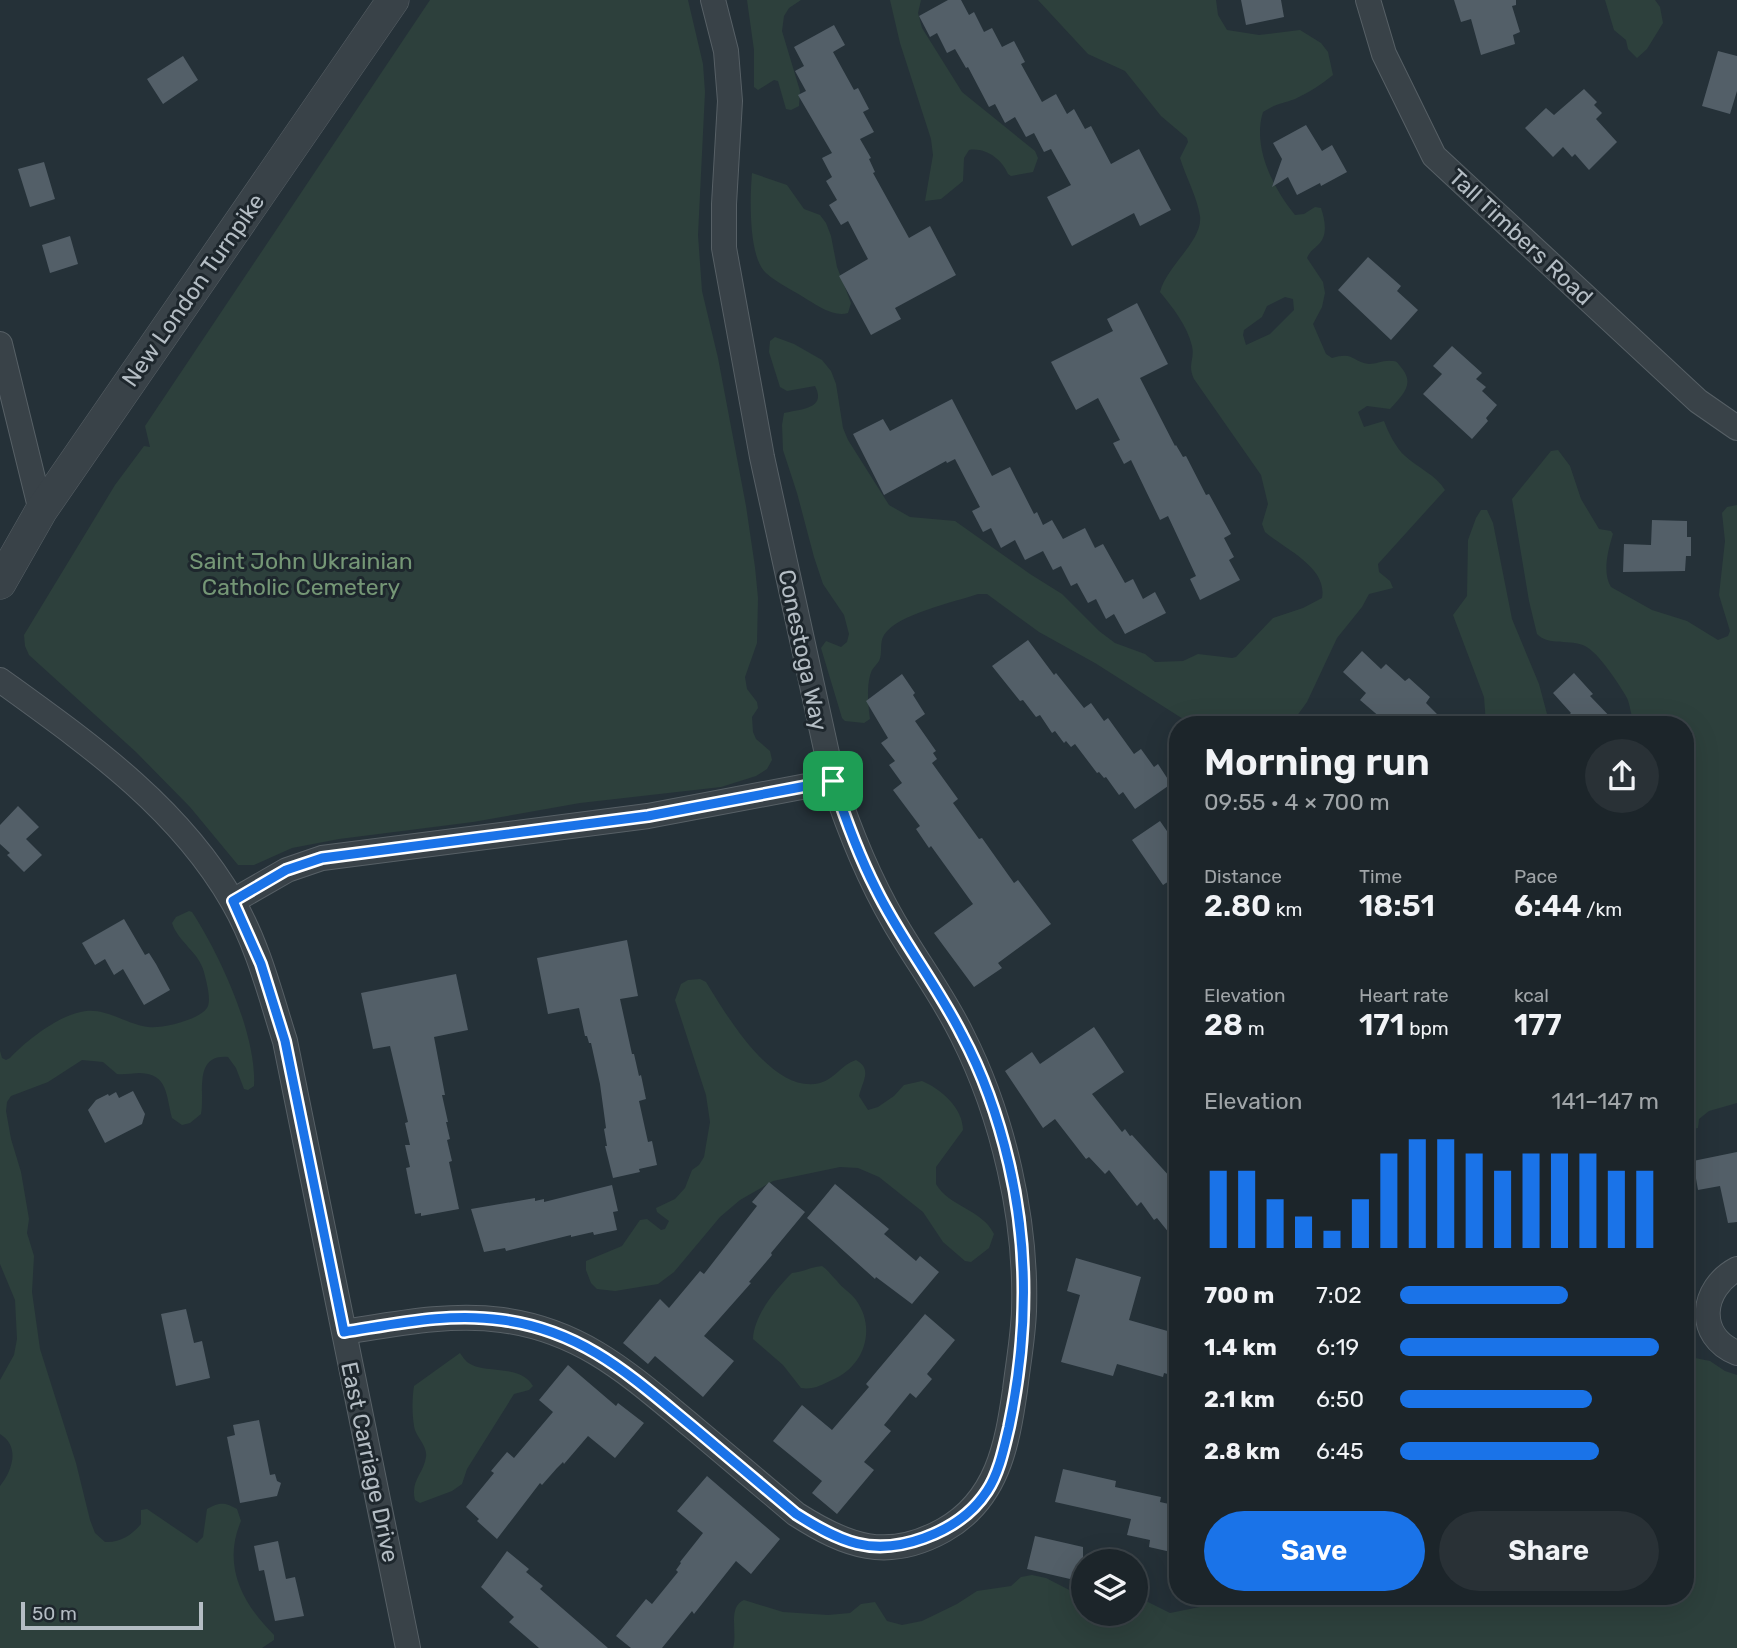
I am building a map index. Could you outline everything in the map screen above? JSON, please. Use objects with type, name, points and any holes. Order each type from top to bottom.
[{"type":"street","name":"New London Turnpike","points":[[0,583],[41,510],[393,0]]},
{"type":"street","name":"Conestoga Way","points":[[344,1332],[456,1317],[501,1320],[550,1331],[585,1345],[619,1366],[796,1514],[827,1534],[855,1545],[883,1547],[909,1543],[940,1532],[973,1508],[996,1474],[1012,1412],[1021,1345],[1024,1282],[1009,1164],[985,1086],[962,1035],[876,890],[850,833],[833,781],[762,457],[724,248],[730,101],[726,51],[713,0]]},
{"type":"street","name":"Tall Timbers Road","points":[[1368,0],[1384,54],[1434,156],[1698,401],[1737,428]]},
{"type":"street","points":[[0,344],[41,510]]},
{"type":"street","name":"East Carriage Drive","points":[[0,680],[80,737],[145,791],[176,824],[233,901],[261,964],[285,1041],[408,1648]]},
{"type":"street","points":[[233,901],[286,870],[322,858],[648,816],[833,781]]},
{"type":"street","points":[[1737,1269],[1717,1284],[1708,1307],[1708,1320],[1713,1332],[1720,1342],[1737,1353]]},
{"type":"green space","name":"Saint John Ukrainian Catholic Cemetery","points":[[430,0],[688,0],[703,64],[705,92],[698,235],[702,291],[718,358],[755,567],[758,598],[757,643],[745,677],[747,689],[757,702],[758,708],[752,717],[753,732],[756,739],[770,751],[772,760],[767,769],[756,776],[721,787],[580,803],[473,822],[339,839],[292,848],[254,865],[238,865],[190,807],[136,752],[29,655],[24,635],[115,485],[144,446],[150,447],[145,426]]},
{"type":"green space","points":[[747,0],[801,0],[789,8],[784,16],[782,31],[800,91],[799,106],[791,110],[786,109],[778,81],[774,80],[758,90],[754,87],[754,50]]},
{"type":"green space","points":[[890,0],[921,0],[918,13],[922,28],[962,92],[1035,151],[1038,158],[1033,172],[1011,176],[992,155],[981,150],[969,150],[964,158],[963,181],[941,199],[925,201],[933,155],[931,139],[900,43]]},
{"type":"green space","points":[[1038,0],[1216,0],[1218,15],[1227,30],[1259,35],[1300,30],[1321,43],[1328,52],[1333,75],[1300,97],[1263,112],[1260,125],[1262,153],[1272,180],[1295,215],[1304,214],[1315,207],[1321,208],[1324,236],[1307,258],[1323,282],[1325,293],[1322,307],[1313,324],[1326,354],[1332,358],[1349,356],[1369,364],[1396,362],[1405,372],[1406,389],[1390,409],[1367,406],[1358,412],[1364,427],[1384,421],[1402,453],[1437,480],[1445,490],[1378,564],[1379,572],[1390,581],[1393,588],[1369,594],[1337,638],[1307,702],[1297,716],[1178,716],[1095,663],[1039,632],[987,594],[978,594],[913,615],[891,628],[884,635],[879,661],[870,675],[870,719],[864,723],[845,721],[821,648],[826,641],[841,647],[847,642],[849,634],[844,615],[823,584],[783,450],[784,413],[810,407],[815,404],[818,394],[815,386],[787,391],[780,387],[769,352],[770,341],[775,337],[822,360],[831,371],[848,440],[889,505],[910,517],[955,521],[1062,594],[1115,643],[1145,654],[1155,662],[1183,661],[1198,654],[1232,658],[1273,618],[1322,598],[1322,587],[1312,568],[1265,532],[1262,524],[1268,504],[1261,475],[1194,379],[1190,338],[1179,317],[1160,292],[1170,272],[1196,235],[1200,216],[1180,158],[1188,142],[1187,138],[1161,116],[1125,71],[1088,54]],"holes":[[[1285,297],[1293,299],[1294,310],[1270,334],[1246,345],[1244,330],[1262,317],[1267,306]]]},
{"type":"green space","points":[[1605,0],[1655,0],[1660,7],[1663,23],[1647,49],[1637,58],[1628,49],[1626,40],[1614,30]]},
{"type":"green space","points":[[752,173],[787,185],[804,209],[820,215],[826,223],[837,267],[851,303],[848,313],[838,314],[822,308],[776,281],[760,265],[753,241]]},
{"type":"green space","points":[[1558,450],[1570,466],[1581,499],[1599,529],[1611,531],[1613,534],[1606,568],[1611,587],[1652,610],[1687,621],[1718,640],[1728,636],[1730,631],[1719,595],[1725,541],[1722,513],[1727,507],[1737,505],[1737,1103],[1709,1111],[1699,1119],[1698,1128],[1694,1129],[1694,716],[1632,716],[1624,692],[1590,649],[1579,644],[1547,640],[1537,634],[1512,499],[1551,451]]},
{"type":"green space","points":[[1481,510],[1487,510],[1493,523],[1512,619],[1539,684],[1548,716],[1485,716],[1484,697],[1453,615],[1467,596],[1468,540]]},
{"type":"green space","points":[[189,911],[214,950],[235,996],[250,1043],[254,1086],[248,1090],[244,1089],[236,1068],[228,1057],[217,1058],[205,1068],[201,1114],[190,1123],[182,1125],[172,1118],[167,1094],[156,1077],[140,1073],[117,1074],[103,1062],[82,1060],[48,1082],[11,1096],[6,1111],[29,1219],[27,1233],[34,1256],[32,1292],[40,1349],[95,1533],[105,1542],[124,1538],[141,1524],[141,1510],[147,1509],[197,1543],[203,1537],[207,1509],[222,1504],[237,1509],[241,1521],[234,1553],[238,1582],[253,1610],[274,1635],[274,1640],[262,1648],[0,1648],[0,1486],[11,1466],[12,1452],[6,1439],[0,1434],[0,1380],[14,1355],[17,1339],[15,1300],[0,1264],[0,1051],[2,1058],[6,1060],[55,1022],[86,1011],[102,1012],[148,1027],[179,1023],[203,1012],[209,1001],[204,972],[172,923],[176,917]]},
{"type":"green space","points":[[700,979],[706,982],[753,1050],[785,1077],[802,1084],[820,1083],[856,1060],[864,1067],[864,1081],[859,1096],[868,1110],[894,1096],[904,1085],[922,1081],[950,1100],[959,1114],[963,1130],[936,1167],[936,1184],[949,1198],[989,1226],[994,1234],[989,1248],[971,1262],[965,1261],[943,1242],[923,1212],[879,1177],[858,1168],[840,1167],[773,1181],[740,1200],[720,1217],[674,1272],[658,1284],[615,1291],[597,1289],[591,1283],[586,1261],[622,1246],[640,1220],[647,1219],[661,1230],[665,1229],[669,1221],[657,1212],[656,1208],[675,1199],[685,1188],[692,1170],[704,1157],[710,1122],[706,1095],[675,1000],[681,984]]},
{"type":"green space","points":[[822,1266],[856,1300],[866,1323],[866,1335],[859,1357],[843,1374],[817,1387],[801,1388],[783,1365],[753,1339],[754,1330],[767,1303],[792,1273]]},
{"type":"green space","points":[[460,1353],[474,1366],[519,1374],[533,1386],[529,1390],[514,1394],[467,1469],[462,1484],[452,1491],[420,1503],[415,1500],[414,1488],[425,1463],[426,1453],[414,1426],[414,1386]]},
{"type":"green space","points":[[1694,1358],[1710,1361],[1737,1375],[1737,1648],[733,1648],[734,1614],[739,1603],[744,1600],[783,1612],[828,1615],[850,1613],[861,1604],[875,1602],[887,1621],[902,1625],[922,1621],[977,1591],[1011,1586],[1021,1577],[1032,1575],[1046,1578],[1071,1591],[1071,1626],[1148,1626],[1148,1602],[1170,1613],[1210,1605],[1694,1605]]},
{"type":"building","points":[[948,0],[961,0],[969,15],[974,12],[984,32],[992,28],[1002,47],[1014,41],[1025,62],[1021,64],[1042,102],[1056,94],[1067,114],[1074,109],[1085,129],[1091,126],[1111,164],[1139,149],[1171,210],[1140,226],[1134,213],[1072,246],[1047,197],[1071,185],[1051,149],[1044,152],[1034,133],[1026,137],[1015,117],[1005,123],[995,104],[989,107],[968,67],[966,68],[955,49],[947,53],[937,33],[930,37],[919,16]]},
{"type":"building","points":[[1241,0],[1281,0],[1284,17],[1246,25]]},
{"type":"building","points":[[1454,0],[1516,0],[1516,5],[1512,6],[1520,32],[1513,35],[1515,44],[1481,55],[1471,19],[1461,22]]},
{"type":"building","points":[[834,25],[845,45],[833,52],[854,90],[858,88],[869,109],[863,112],[874,132],[860,139],[871,158],[869,159],[875,172],[873,173],[909,238],[930,226],[956,275],[895,308],[901,319],[871,335],[839,276],[868,259],[848,221],[841,225],[829,205],[837,200],[826,181],[832,177],[822,158],[832,153],[798,95],[806,91],[795,71],[804,66],[794,47]]},
{"type":"building","points":[[1718,51],[1737,56],[1737,91],[1730,114],[1702,106]]},
{"type":"building","points":[[183,56],[198,80],[163,104],[147,79]]},
{"type":"building","points":[[1584,89],[1597,102],[1594,105],[1602,113],[1596,119],[1617,142],[1589,170],[1575,154],[1572,157],[1563,147],[1553,157],[1525,128],[1546,108],[1554,115]]},
{"type":"building","points":[[1306,125],[1322,151],[1332,145],[1347,172],[1297,195],[1288,177],[1272,187],[1282,159],[1273,143]]},
{"type":"building","points":[[44,162],[55,199],[30,207],[18,169]]},
{"type":"building","points":[[70,236],[78,264],[50,273],[42,245]]},
{"type":"building","points":[[1368,257],[1401,286],[1397,291],[1418,310],[1391,340],[1338,290]]},
{"type":"building","points":[[1137,303],[1168,364],[1140,378],[1175,446],[1183,457],[1186,456],[1206,495],[1209,494],[1231,534],[1224,538],[1234,557],[1229,560],[1240,580],[1200,600],[1190,579],[1196,576],[1168,516],[1160,520],[1131,460],[1124,464],[1113,443],[1120,440],[1098,398],[1076,410],[1051,362],[1113,331],[1107,319]]},
{"type":"building","points":[[1452,346],[1482,373],[1476,379],[1486,387],[1482,391],[1497,405],[1486,418],[1488,421],[1472,439],[1423,394],[1442,374],[1433,366]]},
{"type":"building","points":[[952,399],[992,476],[1010,467],[1034,514],[1037,512],[1043,525],[1052,520],[1063,539],[1085,528],[1095,548],[1103,544],[1125,583],[1133,579],[1143,599],[1155,592],[1166,613],[1125,634],[1114,614],[1106,619],[1096,599],[1088,603],[1077,583],[1071,586],[1061,566],[1053,570],[1043,551],[1025,560],[1015,540],[1001,548],[991,528],[983,532],[972,511],[980,507],[955,459],[947,463],[946,461],[884,495],[853,434],[883,419],[890,431]]},
{"type":"building","points":[[1652,520],[1687,521],[1687,537],[1691,537],[1691,556],[1686,556],[1685,571],[1623,572],[1624,544],[1651,545]]},
{"type":"building","points":[[1028,640],[1054,675],[1056,673],[1084,708],[1091,703],[1104,721],[1108,718],[1134,754],[1141,749],[1154,767],[1158,764],[1169,785],[1135,809],[1123,792],[1119,795],[1106,777],[1097,773],[1075,744],[1071,747],[1066,741],[1064,743],[1055,731],[1052,733],[1040,715],[1036,717],[1023,700],[1020,701],[992,666]]},
{"type":"building","points":[[1362,651],[1381,669],[1386,664],[1405,681],[1409,678],[1430,697],[1426,703],[1438,715],[1379,716],[1360,700],[1366,693],[1343,672]]},
{"type":"building","points":[[1574,673],[1593,694],[1590,696],[1609,716],[1568,716],[1571,713],[1553,693]]},
{"type":"building","points":[[902,674],[925,714],[915,721],[936,751],[933,753],[937,759],[932,763],[958,799],[953,803],[1014,883],[1018,880],[1051,924],[998,963],[1002,968],[974,987],[934,933],[973,904],[931,846],[929,848],[916,829],[920,826],[893,790],[902,783],[889,765],[895,761],[881,743],[888,738],[866,701]]},
{"type":"building","points":[[18,806],[39,827],[26,839],[42,855],[24,872],[0,844],[0,825]]},
{"type":"building","points":[[1160,821],[1169,834],[1169,881],[1163,885],[1132,840]]},
{"type":"building","points":[[124,919],[145,955],[149,953],[170,990],[144,1005],[123,969],[114,975],[105,959],[95,965],[82,943]]},
{"type":"building","points":[[627,940],[638,996],[620,999],[632,1054],[639,1076],[641,1075],[646,1099],[639,1101],[648,1142],[652,1141],[657,1165],[613,1178],[605,1146],[606,1128],[600,1084],[591,1043],[585,1036],[579,1008],[548,1014],[537,958]]},
{"type":"building","points":[[456,974],[468,1030],[434,1037],[445,1095],[442,1095],[452,1161],[449,1162],[459,1209],[421,1216],[421,1213],[415,1214],[406,1168],[410,1167],[405,1145],[410,1145],[405,1123],[408,1122],[390,1046],[373,1049],[361,993]]},
{"type":"building","points":[[1094,1027],[1124,1072],[1092,1094],[1122,1132],[1125,1129],[1132,1135],[1169,1176],[1169,1233],[1157,1218],[1154,1220],[1141,1202],[1137,1206],[1109,1170],[1105,1174],[1089,1157],[1086,1159],[1055,1119],[1043,1128],[1005,1071],[1032,1052],[1040,1064]]},
{"type":"building","points":[[133,1091],[145,1114],[142,1124],[105,1143],[88,1110],[96,1100],[108,1094],[109,1096],[116,1092],[119,1098]]},
{"type":"building","points":[[1737,1152],[1737,1222],[1728,1223],[1720,1186],[1698,1190],[1694,1161]]},
{"type":"building","points":[[769,1182],[805,1212],[771,1253],[749,1282],[751,1283],[704,1336],[734,1361],[703,1397],[655,1356],[648,1364],[623,1343],[660,1299],[669,1308],[700,1271],[704,1274],[757,1206],[752,1202]]},
{"type":"building","points":[[835,1184],[889,1229],[884,1234],[916,1261],[920,1256],[939,1272],[912,1304],[876,1277],[875,1279],[807,1218]]},
{"type":"building","points":[[612,1185],[618,1211],[613,1212],[617,1230],[594,1235],[593,1232],[571,1235],[506,1251],[505,1248],[484,1252],[471,1209],[535,1198],[535,1201],[544,1199],[544,1202]]},
{"type":"building","points":[[1076,1258],[1141,1277],[1129,1320],[1169,1331],[1169,1374],[1164,1373],[1163,1377],[1117,1364],[1113,1376],[1061,1362],[1080,1295],[1067,1291]]},
{"type":"building","points":[[186,1309],[194,1343],[202,1341],[210,1378],[176,1386],[161,1314]]},
{"type":"building","points":[[925,1314],[955,1340],[927,1374],[932,1379],[916,1398],[910,1393],[884,1425],[891,1431],[864,1462],[874,1470],[837,1514],[812,1493],[822,1481],[773,1441],[802,1405],[832,1430],[869,1387],[866,1384]]},
{"type":"building","points":[[568,1365],[616,1406],[618,1403],[644,1423],[615,1458],[588,1436],[564,1464],[563,1462],[542,1485],[540,1483],[497,1539],[466,1507],[494,1473],[491,1471],[507,1452],[514,1458],[553,1412],[539,1400]]},
{"type":"building","points":[[259,1420],[270,1475],[275,1474],[277,1481],[281,1483],[277,1496],[240,1503],[227,1437],[235,1435],[233,1425]]},
{"type":"building","points":[[1063,1469],[1116,1481],[1115,1487],[1161,1497],[1160,1502],[1169,1504],[1169,1552],[1149,1547],[1150,1540],[1127,1535],[1131,1519],[1055,1502]]},
{"type":"building","points":[[707,1476],[780,1539],[751,1574],[736,1561],[694,1614],[692,1611],[662,1648],[631,1648],[616,1636],[646,1599],[652,1604],[678,1572],[676,1570],[680,1562],[703,1533],[677,1511]]},
{"type":"building","points":[[1035,1536],[1083,1547],[1071,1549],[1071,1579],[1027,1569]]},
{"type":"building","points":[[278,1541],[286,1579],[295,1577],[304,1616],[275,1621],[264,1570],[259,1571],[254,1546]]},
{"type":"building","points":[[507,1551],[529,1569],[526,1572],[543,1586],[540,1589],[608,1648],[539,1648],[509,1622],[514,1617],[481,1587]]},
{"type":"route","points":[[833,781],[850,833],[876,890],[962,1035],[985,1086],[1009,1164],[1024,1282],[1021,1345],[1012,1412],[996,1474],[987,1491],[956,1523],[940,1532],[909,1543],[883,1547],[855,1545],[827,1534],[796,1514],[619,1366],[585,1345],[550,1331],[501,1320],[456,1317],[344,1332],[285,1041],[261,964],[233,901],[286,870],[322,858],[648,816],[833,781]]}]
